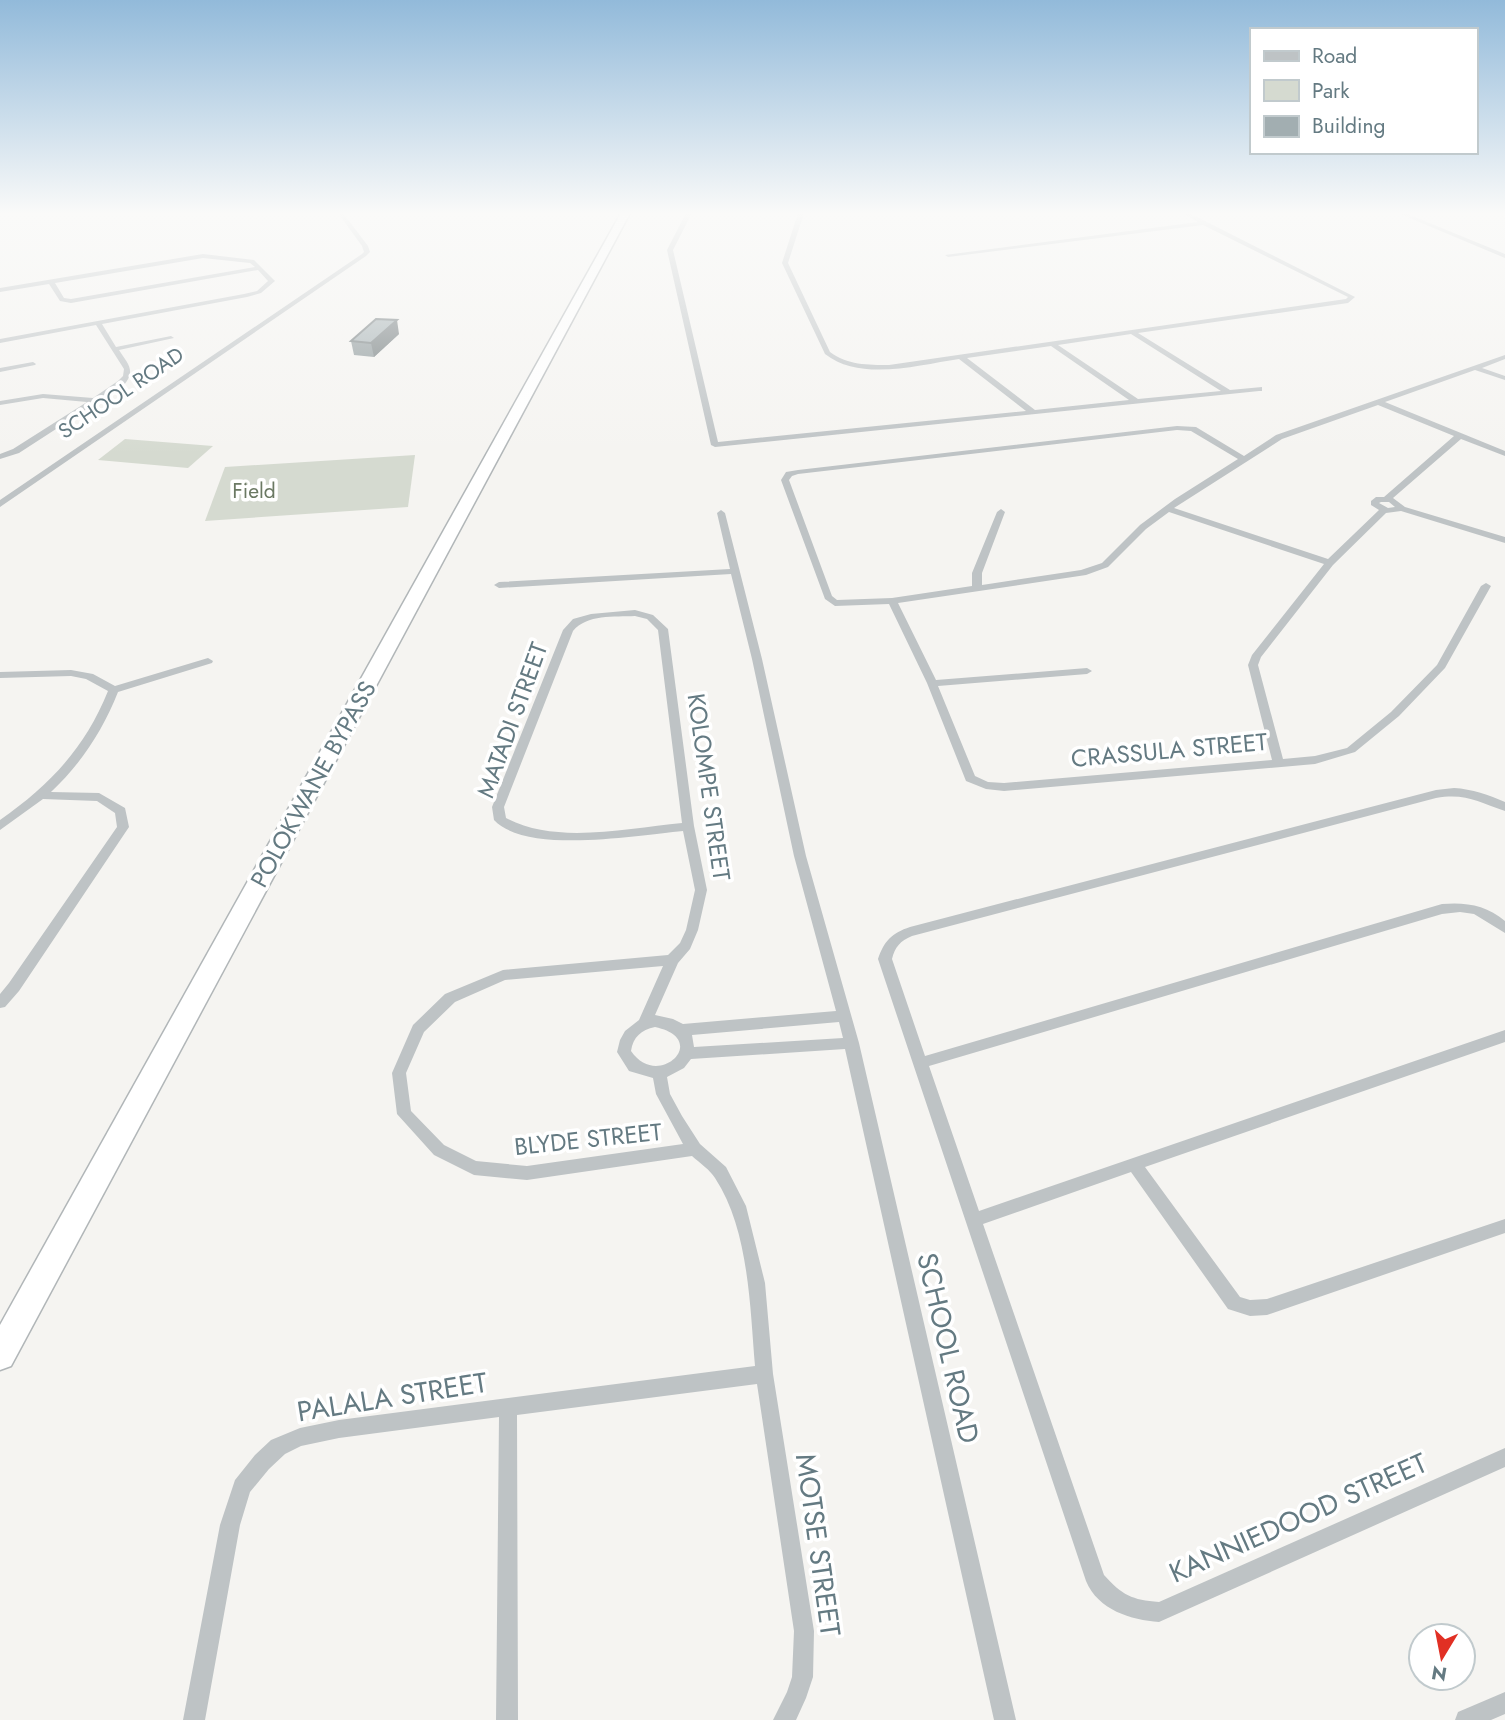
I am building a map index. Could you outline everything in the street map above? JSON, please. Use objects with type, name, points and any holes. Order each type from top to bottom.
[{"type":"highway","name":"POLOKWANE BYPASS","points":[[0,1355],[582,293]]},
{"type":"street","points":[[58,293],[62,300],[71,301],[116,293]]},
{"type":"street","points":[[0,341],[254,293]]},
{"type":"street","name":"SCHOOL ROAD","points":[[0,501],[309,293]]},
{"type":"street","points":[[680,293],[715,445],[1259,389]]},
{"type":"street","points":[[799,293],[830,357],[875,368],[1348,301],[1352,297],[1345,293]]},
{"type":"street","points":[[0,457],[16,451],[127,376],[127,369],[98,323]]},
{"type":"street","points":[[1132,332],[1228,392]]},
{"type":"street","points":[[114,349],[171,338]]},
{"type":"street","points":[[1053,344],[1137,402]]},
{"type":"street","points":[[961,356],[1034,412]]},
{"type":"street","points":[[1243,459],[1192,429],[1177,428],[789,474],[785,480],[828,597],[835,603],[892,601],[1095,571],[1105,565],[1143,527],[1243,459],[1279,438],[1505,357]]},
{"type":"street","points":[[0,370],[33,364]]},
{"type":"street","points":[[1476,368],[1505,378]]},
{"type":"street","points":[[0,403],[43,396],[93,400]]},
{"type":"street","points":[[1378,402],[1505,454]]},
{"type":"street","points":[[1278,761],[1253,664],[1256,657],[1330,563],[1386,504],[1459,436]]},
{"type":"street","points":[[1386,504],[1398,503],[1400,509],[1505,540]]},
{"type":"street","points":[[1169,509],[1330,563]]},
{"type":"street","points":[[977,587],[977,573],[1001,512]]},
{"type":"street","points":[[721,513],[800,856],[838,989]]},
{"type":"street","points":[[499,585],[735,571]]},
{"type":"street","name":"CRASSULA STREET","points":[[892,601],[932,683],[970,778],[986,785],[1004,787],[1278,761],[1315,760],[1340,755],[1364,742],[1441,666],[1486,586]]},
{"type":"street","name":"MATADI STREET","points":[[663,629],[650,617],[635,613],[594,616],[576,621],[568,630],[498,807],[500,820],[511,830],[534,835],[560,837],[688,826]]},
{"type":"street","name":"KOLOMPE STREET","points":[[645,1023],[671,960],[685,946],[692,930],[701,890],[688,826],[663,629]]},
{"type":"street","points":[[0,675],[71,673],[89,676],[114,690],[208,661]]},
{"type":"street","points":[[932,683],[1087,671]]},
{"type":"street","points":[[0,826],[41,795],[83,753],[104,717],[114,690]]},
{"type":"street","points":[[1505,807],[1467,792],[1453,790],[1436,794],[895,937],[885,959],[974,1220],[1505,1036]]},
{"type":"street","points":[[0,1003],[14,987],[123,827],[121,811],[99,797],[41,795]]},
{"type":"street","points":[[920,1063],[1442,909],[1457,907],[1482,910],[1505,928]]},
{"type":"street","name":"BLYDE STREET","points":[[671,960],[503,975],[450,998],[418,1029],[399,1073],[404,1114],[439,1150],[474,1168],[527,1172],[695,1149]]},
{"type":"street","name":"SCHOOL ROAD","points":[[838,989],[1005,1720]]},
{"type":"street","points":[[682,1030],[689,1045],[688,1053],[675,1068],[659,1073],[643,1072],[634,1067],[624,1052],[629,1034],[645,1023],[665,1022],[682,1030],[845,1016]]},
{"type":"street","points":[[688,1053],[852,1043]]},
{"type":"street","points":[[659,1073],[663,1094],[695,1149],[720,1172],[740,1211],[757,1283],[764,1374]]},
{"type":"street","points":[[1135,1164],[1218,1283],[1234,1303],[1250,1308],[1267,1307],[1505,1226]]},
{"type":"street","name":"KANNIEDOOD STREET","points":[[974,1220],[1096,1581],[1113,1600],[1134,1611],[1159,1612],[1505,1457]]},
{"type":"street","name":"PALALA STREET","points":[[194,1720],[229,1525],[242,1488],[262,1462],[278,1447],[300,1437],[339,1429],[764,1374]]},
{"type":"street","name":"MOTSE STREET","points":[[764,1374],[804,1631],[806,1667],[799,1697],[784,1720]]},
{"type":"street","points":[[507,1720],[508,1406]]},
{"type":"street","points":[[1466,1720],[1505,1703]]},
{"type":"green space","points":[[125,439],[213,446],[188,468],[98,460]]},
{"type":"green space","name":"Field","points":[[415,455],[408,507],[205,521],[225,467]]},
{"type":"building","points":[[376,319],[397,320],[371,343],[351,341]]}]
